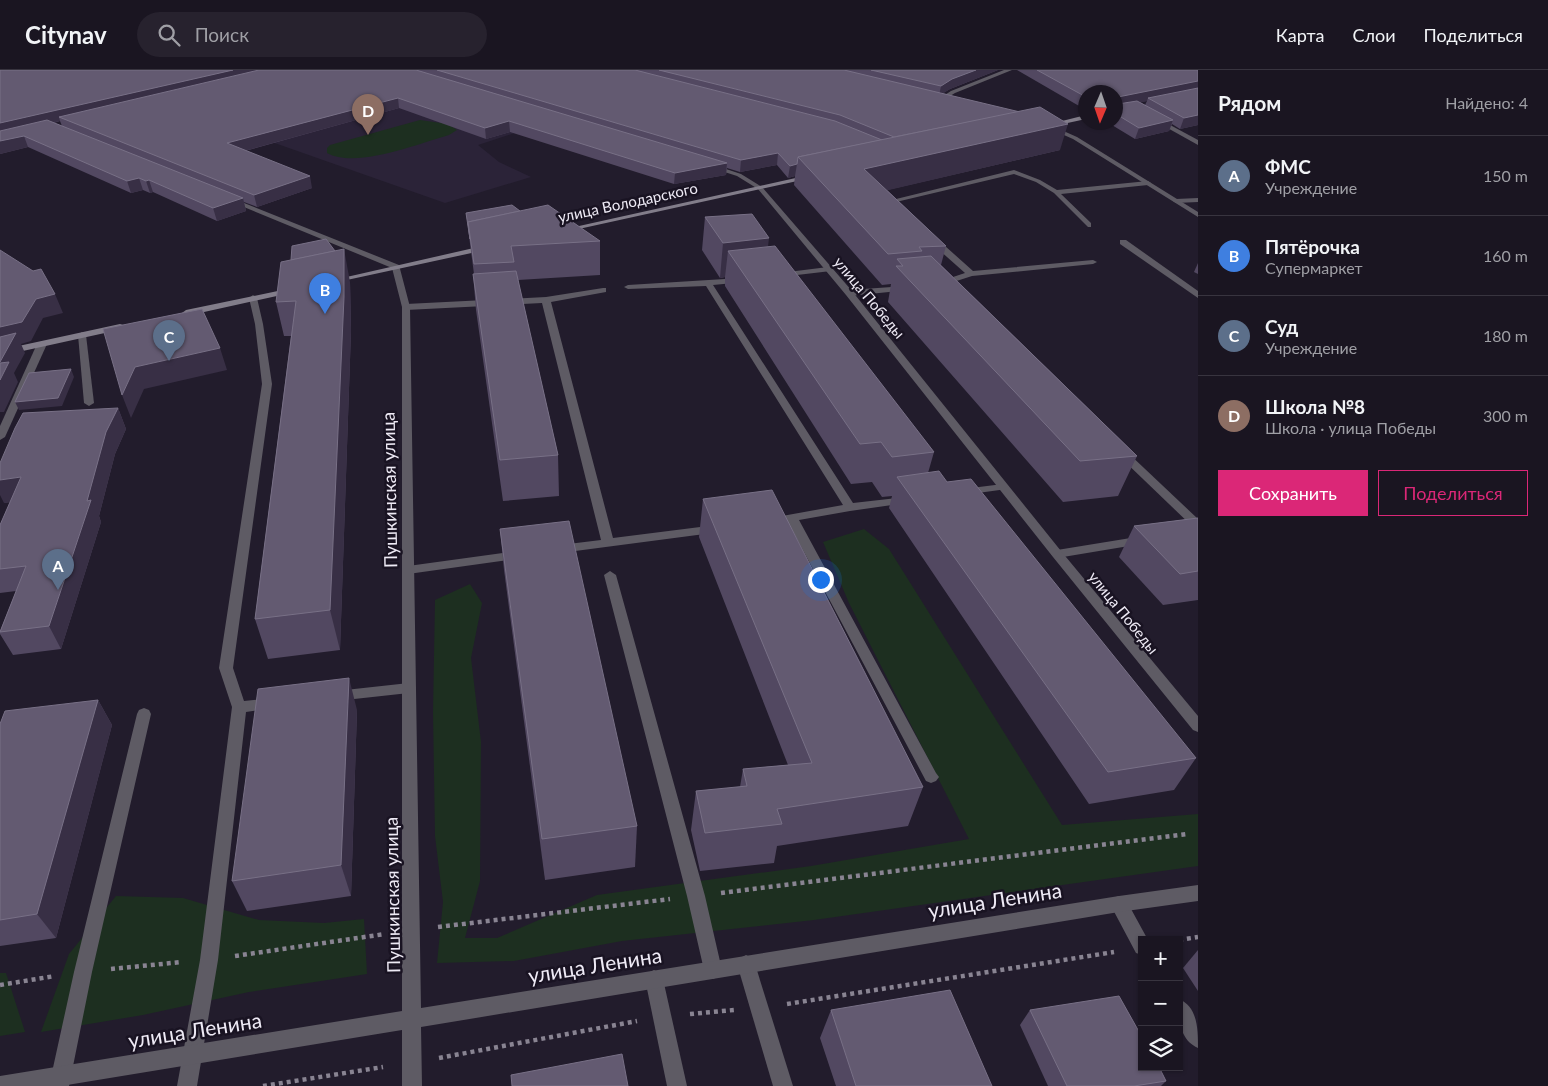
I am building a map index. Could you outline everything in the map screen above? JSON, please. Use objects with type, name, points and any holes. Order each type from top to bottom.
[{"type":"main road","points":[[1037,126],[1047,126],[1078,119]]},
{"type":"main road","name":"улица Володарского","points":[[557,232],[819,175]]},
{"type":"main road","points":[[329,282],[500,244]]},
{"type":"main road","points":[[177,315],[301,288]]},
{"type":"main road","points":[[0,353],[130,325]]},
{"type":"street","points":[[940,100],[953,92],[1009,70]]},
{"type":"street","points":[[931,98],[950,102]]},
{"type":"street","points":[[1149,116],[1198,144]]},
{"type":"street","points":[[1047,126],[1075,138],[1198,215]]},
{"type":"street","points":[[1189,138],[1198,136]]},
{"type":"street","name":"улица Победы","points":[[702,164],[739,175],[760,188],[849,293],[1057,554],[1198,726]]},
{"type":"street","points":[[906,214],[891,201],[1014,172],[1038,181],[1056,192],[1088,225]]},
{"type":"street","points":[[1056,192],[1148,184]]},
{"type":"street","points":[[214,193],[396,267]]},
{"type":"street","points":[[1176,201],[1198,200]]},
{"type":"street","points":[[928,234],[971,274]]},
{"type":"street","points":[[1123,242],[1198,294]]},
{"type":"street","points":[[942,287],[971,274],[1093,262]]},
{"type":"street","name":"Пушкинская улица","points":[[396,267],[406,307],[412,1086]]},
{"type":"street","points":[[772,276],[828,269]]},
{"type":"street","points":[[628,287],[708,283],[754,278]]},
{"type":"street","points":[[708,283],[850,507]]},
{"type":"street","points":[[849,293],[915,287]]},
{"type":"street","points":[[406,307],[546,300],[603,290]]},
{"type":"street","points":[[187,1086],[209,960],[240,707],[226,668],[267,384],[259,324],[253,298]]},
{"type":"street","points":[[546,300],[608,542]]},
{"type":"street","points":[[82,335],[89,403]]},
{"type":"street","points":[[0,437],[42,344]]},
{"type":"street","points":[[1113,445],[1195,529]]},
{"type":"street","points":[[955,494],[1003,487]]},
{"type":"street","points":[[764,523],[793,520],[850,507],[917,499]]},
{"type":"street","points":[[793,520],[931,778]]},
{"type":"street","points":[[551,550],[725,528]]},
{"type":"street","points":[[1057,554],[1151,538]]},
{"type":"street","points":[[408,570],[532,553]]},
{"type":"street","points":[[610,576],[696,896],[713,970]]},
{"type":"street","points":[[324,698],[409,688]]},
{"type":"street","points":[[240,707],[286,702]]},
{"type":"street","points":[[60,1081],[83,972],[144,714]]},
{"type":"street","name":"улица Ленина","points":[[0,1086],[60,1081],[192,1055],[746,964],[1198,893]]},
{"type":"street","points":[[1119,904],[1138,940]]},
{"type":"street","points":[[746,964],[783,1086]]},
{"type":"street","points":[[654,979],[677,1086]]},
{"type":"street","points":[[1183,1014],[1198,1038]]},
{"type":"path","points":[[0,985],[83,972],[209,960],[411,930],[1187,834]]},
{"type":"path","points":[[1183,939],[1198,937]]},
{"type":"path","points":[[263,1086],[412,1063],[662,1016],[760,1008],[1122,950]]},
{"type":"shaded area","points":[[300,70],[527,129],[478,145],[499,162],[531,177],[445,203],[269,141]]},
{"type":"green space","points":[[420,120],[448,124],[457,130],[449,135],[421,144],[370,157],[339,157],[327,153],[327,148],[330,145]]},
{"type":"green space","points":[[864,529],[889,549],[1062,825],[1198,814],[1198,866],[814,920],[622,941],[514,961],[437,963],[443,902],[435,836],[433,712],[435,600],[470,584],[482,603],[471,658],[481,742],[480,881],[465,938],[497,938],[597,895],[811,866],[969,839],[849,603],[823,542]]},
{"type":"green space","points":[[116,896],[183,898],[259,920],[324,923],[364,919],[367,974],[249,992],[143,1015],[41,1032],[69,954]]},
{"type":"green space","points":[[0,973],[6,973],[25,1032],[0,1036]]},
{"type":"building","points":[[0,70],[233,70],[0,123]]},
{"type":"building","points":[[259,70],[416,70],[727,163],[675,173],[509,121],[485,128],[398,98],[227,143],[310,176],[254,195],[59,117]]},
{"type":"building","points":[[437,70],[635,70],[835,121],[882,140],[798,157],[797,164],[790,166],[778,153],[741,160]]},
{"type":"building","points":[[659,70],[844,70],[1020,112],[894,137],[840,115]]},
{"type":"building","points":[[871,70],[976,70],[952,79],[941,86]]},
{"type":"building","points":[[1037,70],[1198,70],[1198,81],[1123,96],[1123,85],[1078,85],[1078,93]]},
{"type":"building","points":[[1198,88],[1198,115],[1184,118],[1148,98]]},
{"type":"building","points":[[1137,101],[1173,120],[1139,128],[1123,118],[1123,103]]},
{"type":"building","points":[[1040,107],[1068,124],[864,169],[946,246],[919,247],[922,251],[888,254],[798,157]]},
{"type":"building","points":[[47,120],[243,198],[213,208],[149,180],[146,181],[139,178],[127,181],[24,136],[0,141],[0,131]]},
{"type":"building","points":[[512,205],[520,211],[468,222],[470,239],[466,213]]},
{"type":"building","points":[[548,205],[600,241],[511,246],[514,262],[474,264],[468,222]]},
{"type":"building","points":[[752,214],[769,238],[723,243],[705,217]]},
{"type":"building","points":[[326,239],[335,251],[291,260],[292,246]]},
{"type":"building","points":[[775,246],[934,452],[892,457],[881,442],[860,444],[728,251]]},
{"type":"building","points":[[344,249],[344,297],[330,610],[255,619],[296,301],[276,302],[281,262]]},
{"type":"building","points":[[0,250],[33,271],[41,269],[55,294],[36,299],[22,322],[0,327]]},
{"type":"building","points":[[931,256],[1137,456],[1080,461],[896,266],[903,266],[897,259]]},
{"type":"building","points":[[516,271],[558,455],[500,460],[473,274]]},
{"type":"building","points":[[202,309],[220,348],[135,367],[122,395],[103,329]]},
{"type":"building","points":[[16,333],[0,362],[0,337]]},
{"type":"building","points":[[9,362],[0,380],[0,363]]},
{"type":"building","points":[[71,369],[58,398],[15,402],[29,373]]},
{"type":"building","points":[[118,408],[106,432],[87,501],[91,500],[49,626],[0,632],[26,566],[0,569],[0,525],[21,477],[0,480],[0,463],[15,428],[23,413]]},
{"type":"building","points":[[939,471],[947,482],[971,479],[1196,758],[1108,772],[897,477]]},
{"type":"building","points":[[772,490],[923,787],[777,809],[782,824],[705,833],[696,791],[747,786],[743,769],[812,763],[703,499]]},
{"type":"building","points":[[1198,518],[1198,571],[1180,574],[1134,526]]},
{"type":"building","points":[[569,521],[637,826],[542,839],[500,529]]},
{"type":"building","points":[[349,678],[341,865],[232,881],[258,689]]},
{"type":"building","points":[[98,700],[37,914],[0,920],[0,724],[5,711]]},
{"type":"building","points":[[950,990],[992,1086],[856,1086],[831,1010]]},
{"type":"building","points":[[1119,996],[1138,1030],[1138,1071],[1161,1071],[1166,1081],[1134,1086],[1067,1086],[1030,1010]]},
{"type":"building","points":[[622,1054],[628,1086],[512,1086],[511,1075]]},
{"type":"place","name":"Школа №8","points":[[368,135]]},
{"type":"place","name":"Пятёрочка","points":[[325,314]]},
{"type":"place","name":"Суд","points":[[169,361]]},
{"type":"place","name":"ФМС","points":[[58,590]]}]
